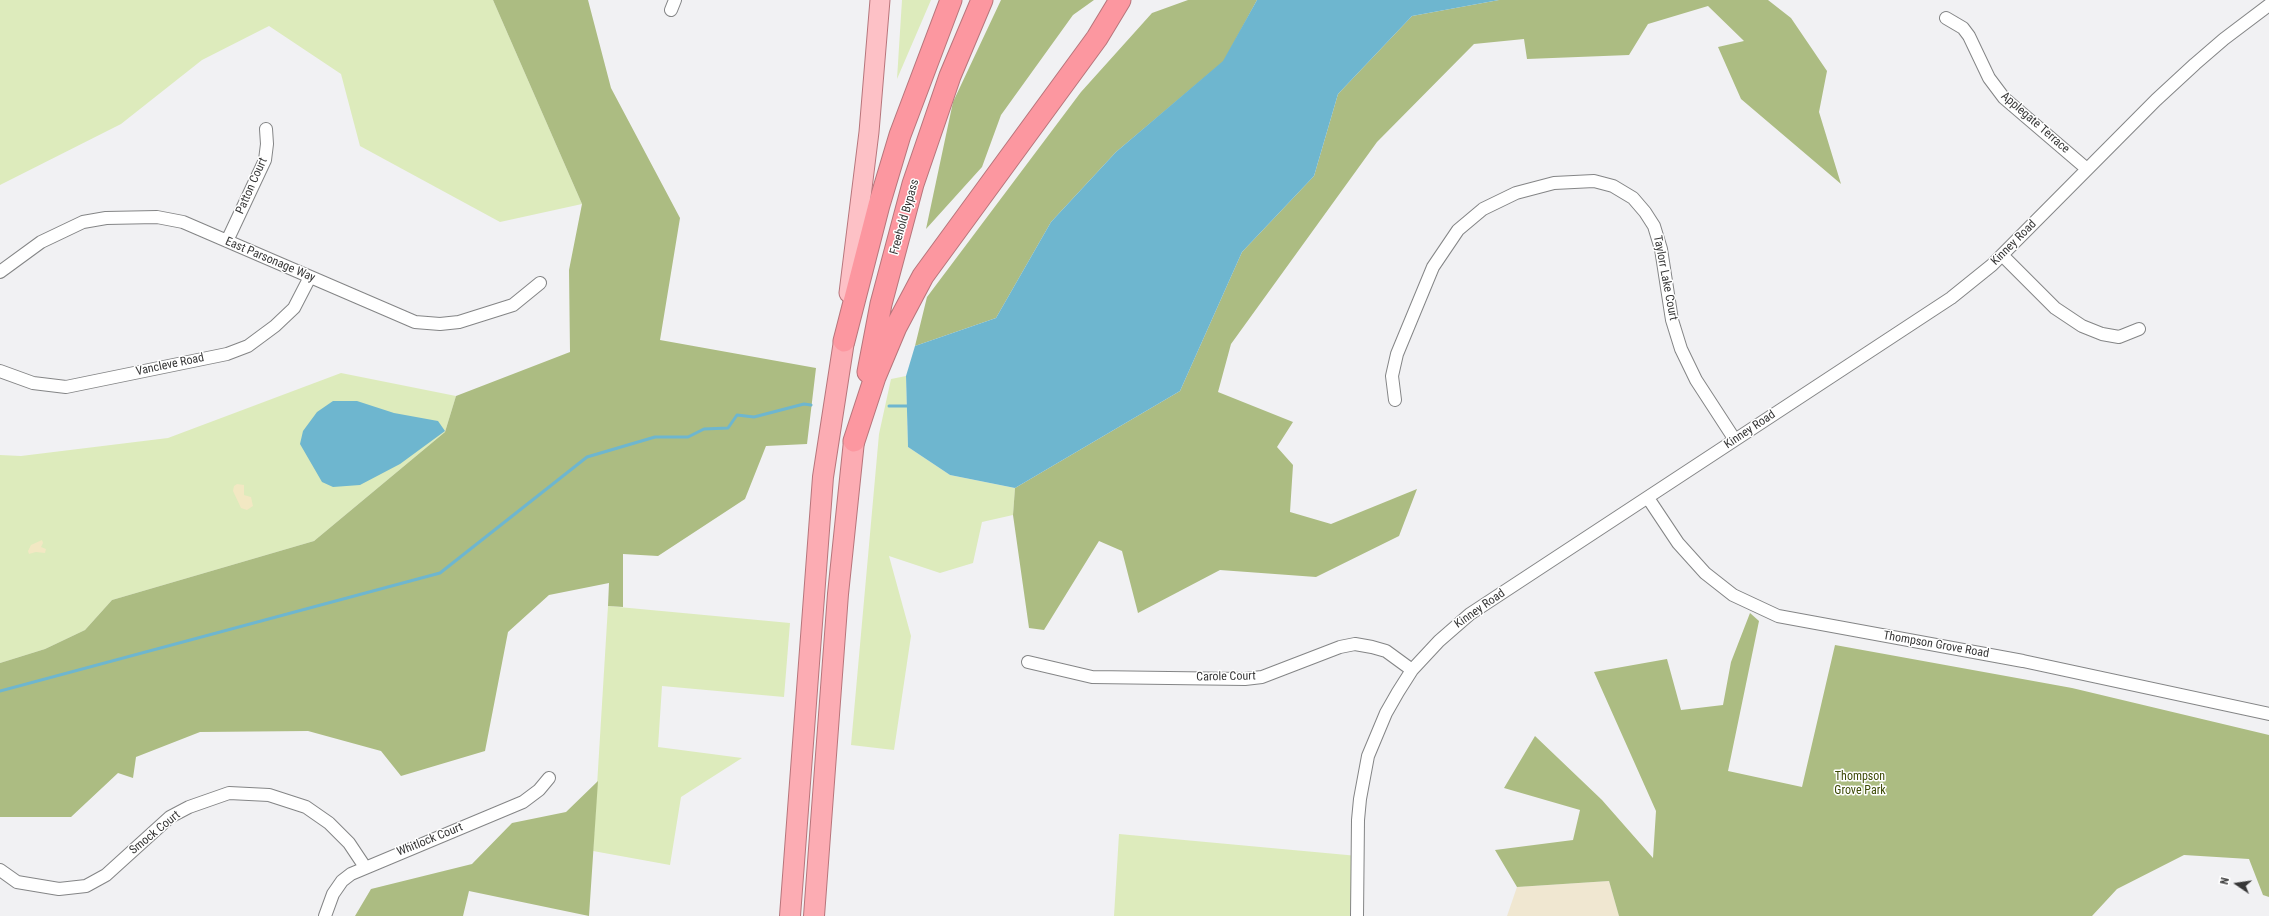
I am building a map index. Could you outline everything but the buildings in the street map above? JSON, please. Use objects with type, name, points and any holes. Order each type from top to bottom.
[{"type":"highway","points":[[790,916],[818,537],[831,414],[844,341],[879,205],[900,135],[951,0]]},
{"type":"highway","name":"Freehold Bypass","points":[[854,441],[882,304],[898,236],[934,122],[982,0]]},
{"type":"highway","points":[[814,916],[838,594],[854,441],[875,377],[896,327],[924,276],[1096,38],[1120,0]]},
{"type":"main road","points":[[844,341],[858,219],[864,183],[876,70],[880,0]]},
{"type":"street","name":"Kinney Road","points":[[1357,916],[1358,820],[1363,778],[1375,736],[1386,713],[1412,670],[1439,641],[1470,614],[1951,298],[2002,255],[2195,64],[2224,38],[2269,5]]},
{"type":"street","name":"Applegate Terrace","points":[[1946,18],[1963,28],[1969,36],[1989,78],[2004,98],[2088,169]]},
{"type":"street","name":"Patton Court","points":[[227,241],[265,160],[268,144],[266,129]]},
{"type":"street","name":"Taylorr Lake Court","points":[[1395,400],[1392,379],[1397,354],[1433,267],[1458,230],[1483,209],[1516,193],[1554,184],[1594,181],[1613,186],[1640,204],[1652,222],[1661,249],[1672,320],[1681,349],[1696,380],[1735,440]]},
{"type":"street","name":"East Parsonage Way","points":[[0,272],[41,242],[83,222],[106,218],[157,217],[183,222],[415,322],[440,324],[459,322],[513,305],[540,283]]},
{"type":"street","points":[[2002,255],[2055,308],[2082,326],[2102,334],[2119,337],[2140,329]]},
{"type":"street","name":"Vancleve Road","points":[[0,371],[34,383],[66,387],[227,354],[248,346],[275,326],[294,308],[310,277]]},
{"type":"street","name":"Thompson Grove Road","points":[[1648,498],[1678,543],[1716,583],[1750,604],[1778,616],[2031,662],[2269,714]]},
{"type":"street","name":"Carole Court","points":[[1028,662],[1092,677],[1245,679],[1262,677],[1340,647],[1355,644],[1372,647],[1386,652],[1412,670]]},
{"type":"street","name":"Whitlock Court","points":[[325,916],[333,894],[342,881],[364,867],[523,802],[539,790],[549,778]]},
{"type":"street","name":"Smock Court","points":[[0,870],[17,882],[59,889],[86,886],[106,875],[170,817],[189,807],[229,793],[269,795],[306,807],[329,823],[349,843],[364,867]]},
{"type":"shaded area","points":[[1609,881],[1619,916],[1507,916],[1517,887]]},
{"type":"green space","points":[[0,0],[493,0],[582,204],[500,222],[360,146],[341,74],[269,26],[202,60],[121,124],[0,185]]},
{"type":"green space","points":[[493,0],[588,0],[611,88],[680,218],[660,340],[816,368],[807,444],[766,446],[745,499],[658,556],[623,554],[623,607],[608,606],[609,583],[549,595],[508,632],[485,751],[401,776],[381,751],[308,731],[200,732],[136,757],[133,778],[118,773],[71,817],[0,817],[0,663],[45,649],[85,630],[112,600],[314,541],[445,432],[456,396],[570,352],[569,270],[582,204]]},
{"type":"green space","points":[[902,0],[931,0],[897,79]]},
{"type":"green space","points":[[1001,0],[1094,0],[1073,15],[1001,115],[982,167],[926,229],[953,102]]},
{"type":"green space","points":[[1188,0],[1257,0],[1224,61],[1116,152],[1051,222],[996,318],[915,346],[927,297],[1081,92],[1152,13]]},
{"type":"green space","points":[[1499,0],[1768,0],[1791,18],[1827,71],[1819,112],[1841,184],[1741,99],[1718,47],[1744,41],[1708,6],[1648,24],[1629,55],[1527,59],[1524,39],[1474,44],[1377,142],[1231,344],[1218,392],[1293,422],[1277,447],[1293,465],[1290,512],[1331,524],[1417,489],[1399,536],[1316,577],[1220,570],[1138,613],[1122,551],[1099,541],[1044,630],[1029,628],[1013,515],[1015,488],[1180,391],[1242,252],[1314,176],[1338,94],[1412,16]]},
{"type":"green space","points":[[341,373],[456,396],[445,432],[314,541],[112,600],[85,630],[45,649],[0,663],[0,455],[21,456],[168,438]]},
{"type":"green space","points":[[906,376],[908,447],[950,475],[1015,488],[1013,515],[982,522],[973,563],[940,573],[889,556],[911,636],[894,750],[851,745],[879,434],[891,379]]},
{"type":"green space","points":[[608,606],[790,623],[784,697],[662,686],[658,747],[742,758],[681,797],[670,865],[593,851]]},
{"type":"green space","name":"Thompson Grove Park","points":[[1750,613],[1759,621],[1728,771],[1802,787],[1835,645],[2072,688],[2269,735],[2269,897],[2263,895],[2249,859],[2184,855],[2117,889],[2092,916],[1619,916],[1609,881],[1517,887],[1495,850],[1573,840],[1580,810],[1504,788],[1535,736],[1602,800],[1653,858],[1656,811],[1594,672],[1667,659],[1681,710],[1723,705],[1731,662]]},
{"type":"green space","points":[[598,781],[589,916],[469,891],[463,916],[355,916],[371,889],[472,864],[512,823],[566,812]]},
{"type":"green space","points":[[1119,834],[1358,856],[1358,916],[1114,916]]},
{"type":"sand","points":[[237,484],[244,485],[244,495],[251,497],[253,506],[247,510],[241,508],[233,491],[234,486]]},
{"type":"sand","points":[[42,540],[43,543],[41,547],[46,549],[45,553],[36,552],[29,554],[28,551],[31,545]]},
{"type":"water","points":[[1257,0],[1499,0],[1412,16],[1338,94],[1314,176],[1242,252],[1180,391],[1015,488],[950,475],[908,447],[906,376],[915,346],[996,318],[1051,222],[1116,152],[1223,61]]},
{"type":"water","points":[[333,401],[357,401],[394,413],[438,421],[445,431],[400,464],[360,485],[333,487],[322,482],[300,444],[303,431],[317,412]]},
{"type":"waterway","points":[[0,691],[440,573],[587,457],[655,437],[688,437],[704,429],[728,428],[737,415],[754,417],[804,404],[811,405]]},
{"type":"waterway","points":[[889,406],[907,406]]}]
